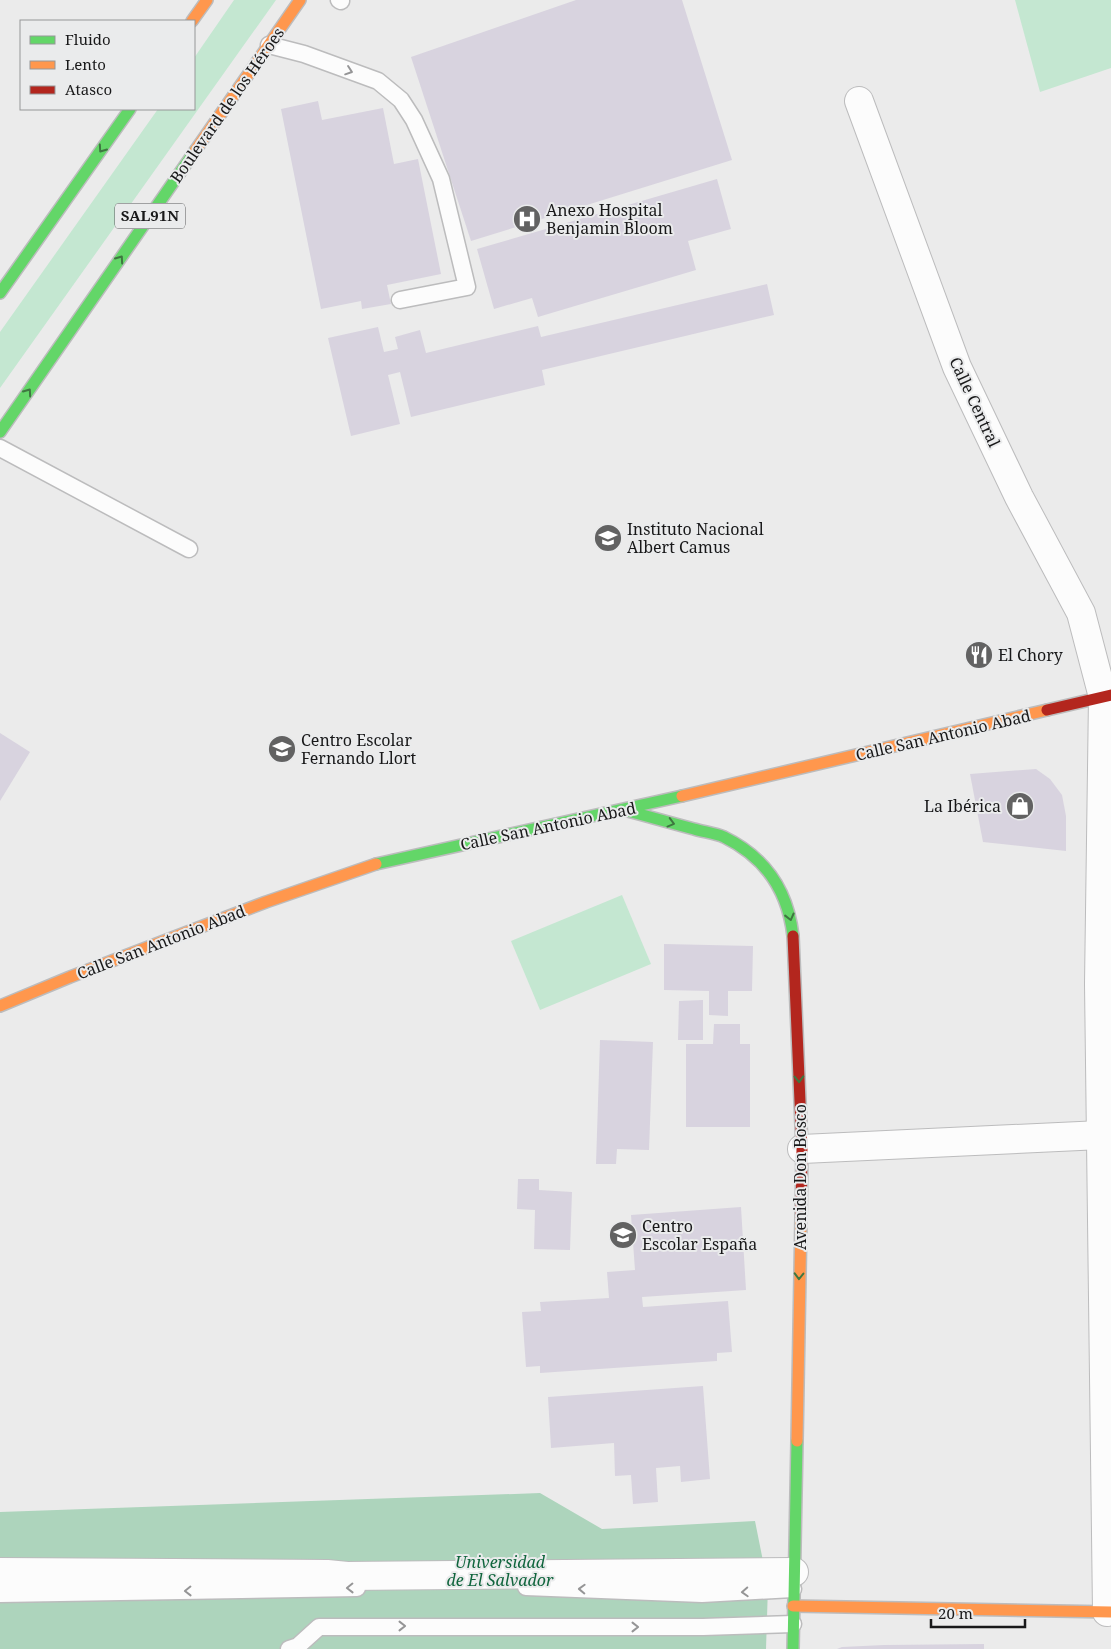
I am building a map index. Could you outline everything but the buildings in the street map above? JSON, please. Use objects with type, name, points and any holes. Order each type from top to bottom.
[{"type":"main road","points":[[193,20],[207,0]]},
{"type":"main road","name":"Boulevard de los Héroes","points":[[0,432],[300,0]]},
{"type":"main road","points":[[0,294],[129,110]]},
{"type":"main road","name":"Calle San Antonio Abad","points":[[0,1006],[70,977],[266,902],[374,864],[624,810],[1107,696]]},
{"type":"main road","name":"Avenida Don Bosco","points":[[624,810],[722,836],[749,853],[772,875],[780,888],[792,924],[795,949],[802,1149],[793,1649]]},
{"type":"main road","points":[[793,1606],[1109,1612]]},
{"type":"street","name":"Calle Central","points":[[859,101],[957,367],[1019,497],[1080,613],[1107,696],[1105,984],[1101,1135],[1107,1278],[1109,1612]]},
{"type":"street","points":[[802,1149],[1101,1135]]},
{"type":"street","points":[[0,1572],[794,1580]]},
{"type":"lane","points":[[269,45],[304,54],[378,81],[401,100],[414,120],[442,179],[467,287],[400,300]]},
{"type":"lane","points":[[0,448],[189,549]]},
{"type":"lane","points":[[0,1594],[489,1586],[702,1594],[794,1580]]},
{"type":"lane","points":[[289,1649],[298,1646],[319,1627],[703,1627],[793,1624]]},
{"type":"green space","points":[[234,0],[276,0],[0,388],[0,332],[157,110],[195,110],[195,57]]},
{"type":"green space","points":[[1015,0],[1111,0],[1111,68],[1040,92]]},
{"type":"green space","points":[[622,895],[651,964],[540,1010],[511,941]]},
{"type":"green space","name":"Universidad de El Salvador","points":[[540,1493],[602,1529],[755,1521],[768,1586],[766,1649],[0,1649],[0,1512]]},
{"type":"traffic: fast","points":[[0,293],[129,110]]},
{"type":"traffic: fast","points":[[0,432],[195,151]]},
{"type":"traffic: fast","points":[[376,864],[682,796]]},
{"type":"traffic: fast","points":[[624,810],[721,836],[739,845],[763,865],[780,890],[786,904],[793,936]]},
{"type":"traffic: fast","points":[[793,1649],[797,1441]]},
{"type":"traffic: slow","points":[[193,20],[207,0]]},
{"type":"traffic: slow","points":[[195,151],[300,0]]},
{"type":"traffic: slow","points":[[682,796],[1047,710]]},
{"type":"traffic: slow","points":[[0,1006],[70,977],[266,902],[376,864]]},
{"type":"traffic: slow","points":[[797,1441],[801,1218]]},
{"type":"traffic: slow","points":[[793,1606],[1111,1612]]},
{"type":"traffic: jam","points":[[1047,710],[1111,695]]},
{"type":"traffic: jam","points":[[793,936],[802,1149],[801,1218]]},
{"type":"place","name":"Anexo Hospital Benjamin Bloom","points":[[527,219]]},
{"type":"place","name":"Instituto Nacional Albert Camus","points":[[608,538]]},
{"type":"place","name":"El Chory","points":[[979,655]]},
{"type":"place","name":"Centro Escolar Fernando Llort","points":[[282,749]]},
{"type":"place","name":"La Ibérica","points":[[1020,806]]},
{"type":"place","name":"Centro Escolar España","points":[[623,1235]]}]
